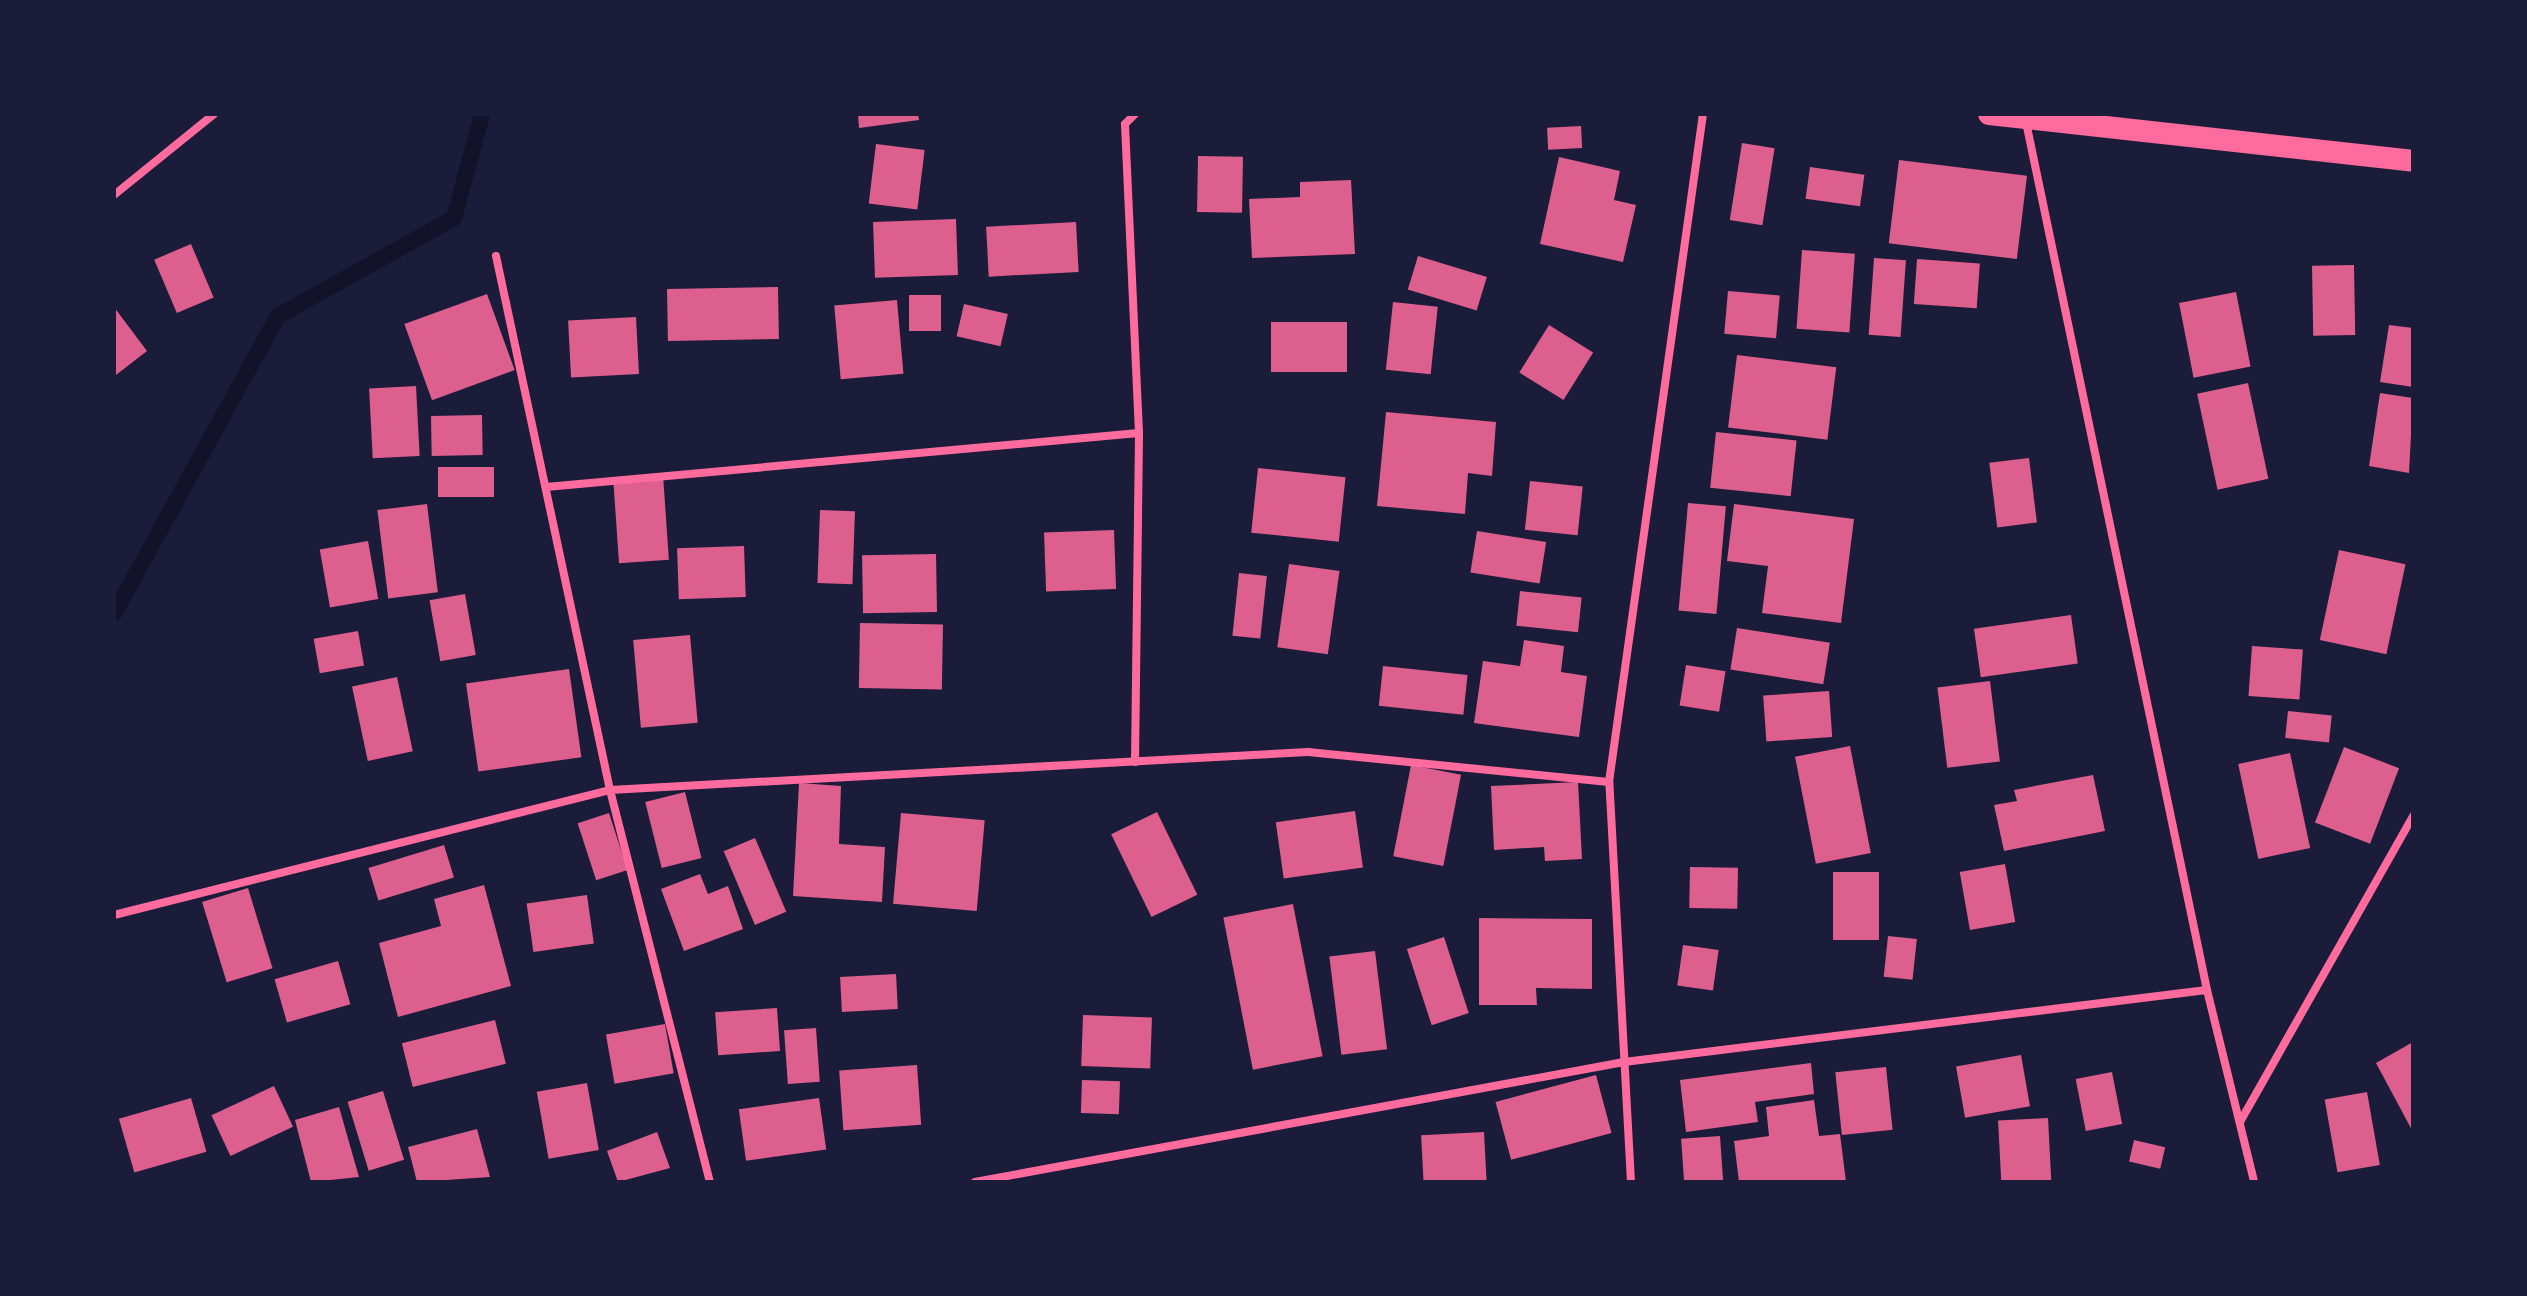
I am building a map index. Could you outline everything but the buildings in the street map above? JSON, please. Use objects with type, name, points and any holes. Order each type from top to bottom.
[{"type":"highway","points":[[1989,114],[2026,122],[2413,161]]},
{"type":"street","points":[[114,195],[214,114]]},
{"type":"street","points":[[1135,114],[1125,124],[1139,433],[1135,762]]},
{"type":"street","points":[[1631,1182],[1609,782],[1703,114]]},
{"type":"street","points":[[2026,122],[2207,990],[2254,1182]]},
{"type":"street","points":[[496,256],[610,790],[710,1182]]},
{"type":"street","points":[[546,487],[1139,433]]},
{"type":"street","points":[[114,915],[610,790],[1308,752],[1609,782]]},
{"type":"street","points":[[2240,1122],[2413,816]]},
{"type":"street","points":[[975,1182],[1624,1062],[2207,990]]},
{"type":"waterway","points":[[114,614],[278,316],[454,218],[482,114]]}]
